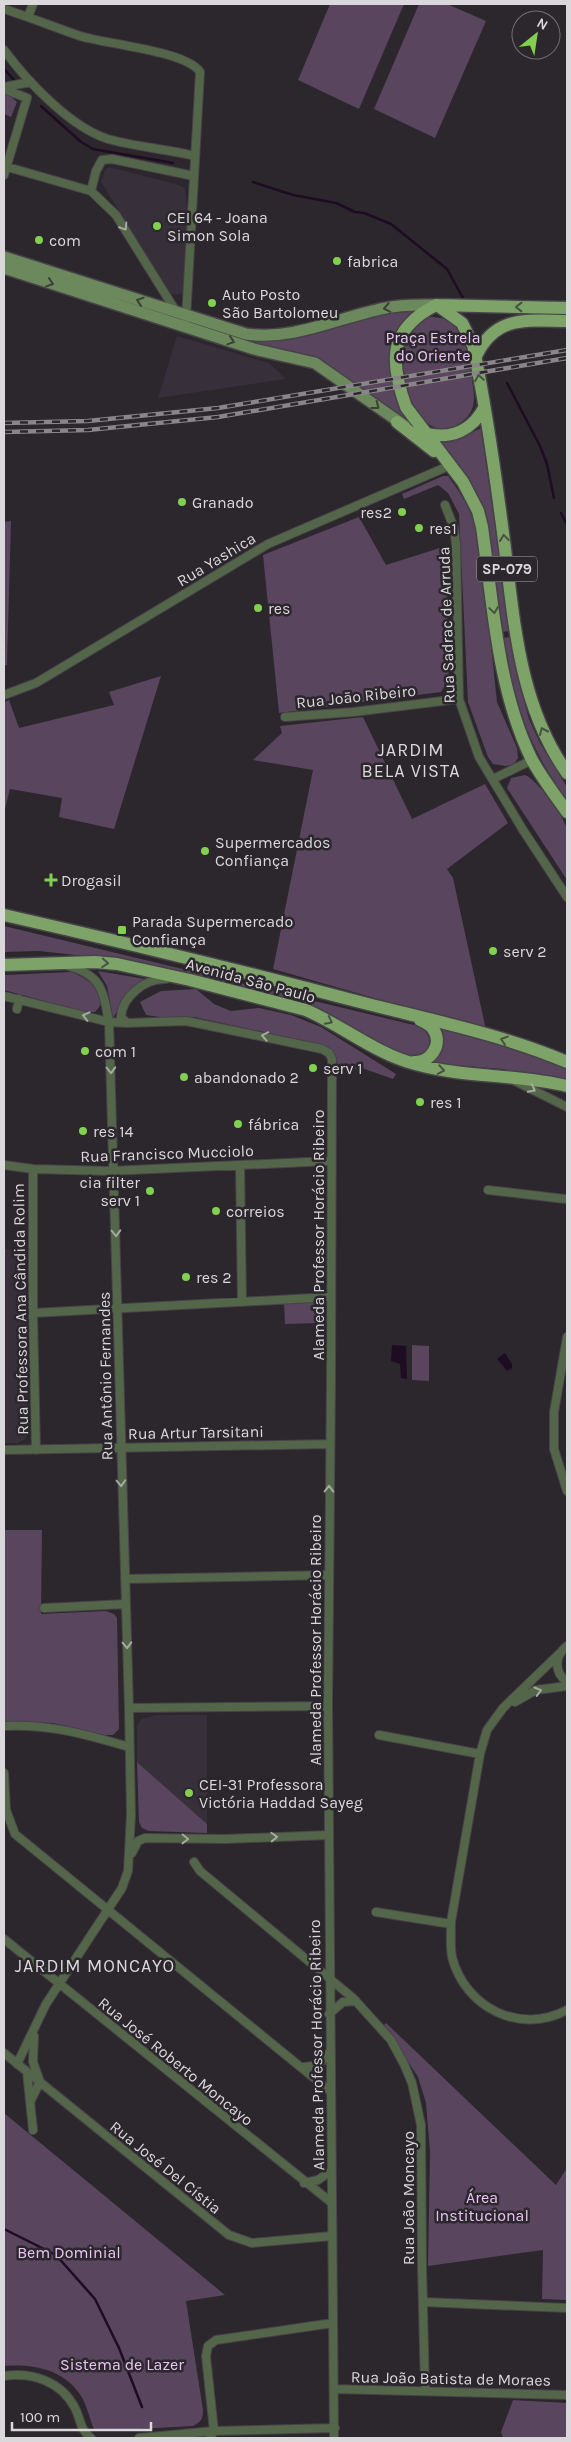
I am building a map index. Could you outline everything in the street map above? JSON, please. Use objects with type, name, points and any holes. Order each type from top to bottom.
[{"type":"main road","points":[[4,257],[183,318],[254,349],[315,363],[397,422],[451,465]]},
{"type":"main road","points":[[4,268],[246,334],[283,335],[386,308],[436,305],[567,308]]},
{"type":"main road","name":"SP-079","points":[[567,773],[544,733],[521,666],[476,356],[465,328],[454,316],[436,305],[420,313],[408,324],[399,338],[396,354],[401,392],[406,407],[463,482],[478,511],[507,686],[516,719],[532,760],[567,812]]},
{"type":"main road","points":[[476,356],[489,335],[506,324],[567,321]]},
{"type":"main road","points":[[397,422],[428,434],[448,436],[458,433],[474,422],[484,408]]},
{"type":"main road","name":"Avenida São Paulo","points":[[4,915],[482,1032],[567,1060]]},
{"type":"main road","points":[[4,922],[55,932],[67,929]]},
{"type":"main road","name":"Avenida São Paulo","points":[[4,965],[95,962],[117,964],[190,980],[306,1010],[330,1021],[394,1058],[444,1071],[539,1079],[567,1086]]},
{"type":"main road","points":[[386,1009],[427,1024],[433,1028],[437,1038],[433,1054],[425,1061],[416,1062],[394,1058]]},
{"type":"street","points":[[28,17],[33,4]]},
{"type":"street","points":[[4,9],[82,36],[148,50],[196,66],[200,72],[183,318]]},
{"type":"street","points":[[4,50],[31,82],[87,130],[108,139],[195,156]]},
{"type":"street","points":[[4,88],[31,82]]},
{"type":"street","points":[[4,88],[26,98],[5,169],[91,191],[116,215],[183,318]]},
{"type":"street","points":[[91,191],[96,172],[102,160],[112,159],[194,176]]},
{"type":"street","name":"Rua Yashica","points":[[4,695],[36,682],[268,544],[451,465]]},
{"type":"street","name":"Rua Sadrac de Arruda","points":[[445,505],[454,528],[456,544],[459,699],[479,757],[523,830],[567,897]]},
{"type":"street","name":"Rua Joāo Ribeiro","points":[[285,718],[459,699]]},
{"type":"street","points":[[493,779],[532,760]]},
{"type":"street","name":"Rua Antônio Fernandes","points":[[59,964],[85,970],[98,981],[109,1022],[126,1604],[131,1815],[129,1862]]},
{"type":"street","points":[[127,1023],[121,1017],[122,1008],[130,996],[142,986],[162,978],[190,980]]},
{"type":"street","points":[[4,996],[109,1022],[127,1023]]},
{"type":"street","points":[[17,1009],[18,999]]},
{"type":"street","name":"Alameda Professor Horácio Ribeiro","points":[[127,1023],[186,1021],[311,1046],[329,1053],[332,1059],[328,1706],[334,2438]]},
{"type":"street","points":[[496,1075],[512,1080],[567,1107]]},
{"type":"street","name":"Rua Francisco Mucciolo","points":[[4,1165],[113,1171],[330,1161]]},
{"type":"street","points":[[240,1165],[242,1302]]},
{"type":"street","name":"Rua Professora Ana Cândida Rolim","points":[[33,1168],[32,1313],[36,1450]]},
{"type":"street","points":[[488,1190],[566,1200]]},
{"type":"street","points":[[32,1313],[331,1297]]},
{"type":"street","points":[[567,1337],[554,1412],[554,1448],[567,1491]]},
{"type":"street","name":"Rua Artur Tarsitani","points":[[4,1450],[329,1444]]},
{"type":"street","points":[[125,1579],[328,1575]]},
{"type":"street","points":[[44,1608],[126,1604]]},
{"type":"street","points":[[567,1642],[558,1671],[567,1682]]},
{"type":"street","points":[[563,1650],[502,1708],[487,1730],[480,1754],[452,1924],[452,1957],[460,1977],[476,1999],[499,2014],[519,2020],[535,2020],[556,2016],[567,2010]]},
{"type":"street","points":[[487,1730],[520,1698],[536,1690],[567,1686]]},
{"type":"street","points":[[128,1708],[328,1706]]},
{"type":"street","points":[[4,1726],[34,1725],[61,1728],[129,1747]]},
{"type":"street","points":[[379,1735],[480,1754]]},
{"type":"street","points":[[4,1773],[6,1810],[15,1834],[107,1911],[330,2091]]},
{"type":"street","name":"Rua Antônio Fernandes","points":[[131,1815],[138,1833],[145,1838]]},
{"type":"street","points":[[145,1838],[225,1839],[329,1835]]},
{"type":"street","name":"Rua Antônio Fernandes","points":[[17,2064],[58,1983],[122,1888],[129,1862],[138,1841],[145,1838]]},
{"type":"street","name":"Rua João Moncayo","points":[[194,1862],[200,1871],[356,2001],[391,2040],[404,2064],[414,2091],[421,2125],[423,2158],[425,2390]]},
{"type":"street","points":[[376,1912],[452,1924]]},
{"type":"street","name":"Rua José Roberto Moncayo","points":[[4,1939],[304,2183],[332,2203]]},
{"type":"street","points":[[330,2014],[343,2002],[356,2001]]},
{"type":"street","name":"Rua Antônio Fernandes","points":[[35,2031],[33,2062],[40,2082]]},
{"type":"street","points":[[302,2067],[309,2067],[323,2061],[330,2051]]},
{"type":"street","name":"Rua José Del Cístia","points":[[4,2053],[229,2235],[252,2244],[332,2236]]},
{"type":"street","points":[[27,2072],[33,2130]]},
{"type":"street","points":[[31,2100],[40,2082]]},
{"type":"street","points":[[31,2100],[41,2093],[52,2092]]},
{"type":"street","points":[[304,2183],[318,2180],[331,2170]]},
{"type":"street","points":[[423,2302],[567,2308]]},
{"type":"street","points":[[212,2434],[206,2356],[211,2343],[216,2340],[333,2323]]},
{"type":"street","points":[[4,2376],[16,2374],[47,2380],[69,2398],[76,2410],[80,2424],[85,2433],[91,2438]]},
{"type":"street","name":"Rua João Batista de Moraes","points":[[334,2389],[567,2394]]},
{"type":"street","points":[[139,2438],[334,2428]]},
{"type":"street","points":[[175,2435],[187,2438]]},
{"type":"shaded area","name":"CEI 64 - Joana Simon Sola","points":[[109,167],[185,188],[187,209],[184,285],[183,292],[179,295],[171,294],[101,182],[105,170]]},
{"type":"shaded area","points":[[177,336],[269,363],[286,379],[158,398]]},
{"type":"shaded area","points":[[4,1248],[26,1253],[28,1434],[25,1439],[18,1443],[4,1443]]},
{"type":"shaded area","points":[[392,1345],[406,1346],[407,1379],[401,1378],[400,1364],[391,1361]]},
{"type":"shaded area","points":[[505,1353],[512,1364],[512,1368],[507,1371],[497,1359]]},
{"type":"shaded area","name":"CEI-31 Professora Victória Haddad Sayeg","points":[[156,1715],[207,1715],[207,1824],[137,1762],[137,1726],[141,1719]]},
{"type":"green space","points":[[330,4],[404,4],[359,109],[298,80]]},
{"type":"green space","points":[[419,4],[447,4],[486,21],[435,138],[374,109]]},
{"type":"green space","points":[[4,90],[17,102],[11,117],[4,114]]},
{"type":"green space","points":[[414,310],[398,328],[390,350],[395,391],[406,418],[392,412],[317,359],[255,344],[257,340],[286,340],[395,311]]},
{"type":"green space","name":"Praça Estrela do Oriente","points":[[431,317],[442,318],[458,329],[464,338],[470,358],[474,398],[472,409],[462,422],[446,429],[431,425],[418,414],[408,397],[403,378],[402,357],[406,339],[415,325]]},
{"type":"green space","points":[[481,428],[510,631],[501,632],[482,508],[459,465],[438,443],[458,440]]},
{"type":"green space","points":[[443,476],[448,476],[464,499],[475,524],[480,542],[497,702],[517,748],[518,758],[514,764],[506,766],[493,764],[488,757],[468,702],[459,514],[448,493],[438,485],[404,499],[402,494]]},
{"type":"green space","points":[[359,517],[386,565],[446,546],[448,681],[441,692],[279,713],[263,555]]},
{"type":"green space","points":[[11,521],[7,665],[4,665],[4,522]]},
{"type":"green space","points":[[510,637],[517,675],[529,719],[540,743],[567,787],[567,801],[542,761],[518,704],[502,638]]},
{"type":"green space","points":[[161,676],[114,829],[59,817],[62,798],[10,789],[4,813],[4,702],[9,700],[19,728],[114,705],[109,692]]},
{"type":"green space","points":[[363,717],[412,819],[485,784],[508,823],[447,869],[453,878],[486,1030],[273,969],[313,770],[253,760],[282,733],[280,726]]},
{"type":"green space","points":[[525,775],[543,791],[556,808],[567,829],[567,880],[507,788],[511,778]]},
{"type":"green space","points":[[4,926],[418,1026],[427,1034],[430,1045],[429,1050],[422,1057],[404,1056],[379,1045],[317,1009],[130,961],[39,951],[4,952]]},
{"type":"green space","points":[[98,971],[145,979],[124,999],[113,1018],[107,986]]},
{"type":"green space","points":[[71,972],[90,982],[100,993],[100,1006],[95,1012],[84,1012],[4,990],[4,975]]},
{"type":"green space","points":[[196,989],[214,1004],[231,1011],[259,1008],[291,1015],[321,1027],[396,1074],[393,1079],[362,1068],[338,1070],[334,1054],[328,1048],[319,1044],[194,1017],[166,1018],[146,1015],[140,1002],[161,991]]},
{"type":"green space","points":[[439,1024],[524,1052],[567,1069],[567,1081],[502,1069],[428,1063],[434,1060],[441,1052],[443,1036]]},
{"type":"green space","points":[[317,1302],[322,1308],[321,1323],[285,1324],[284,1304]]},
{"type":"green space","points":[[412,1345],[429,1346],[429,1381],[412,1380]]},
{"type":"green space","points":[[4,1530],[42,1530],[41,1614],[106,1611],[114,1614],[117,1618],[119,1729],[113,1735],[104,1735],[53,1723],[4,1721]]},
{"type":"green space","points":[[137,1762],[207,1824],[207,1833],[149,1831],[142,1828],[139,1822]]},
{"type":"green space","name":"Área Institucional","points":[[386,2023],[556,2185],[567,2168],[567,2300],[542,2299],[543,2250],[428,2266],[430,2151],[426,2103],[418,2077],[384,2025]]},
{"type":"green space","points":[[4,2113],[225,2295],[186,2301],[203,2410],[203,2416],[196,2425],[100,2431],[94,2429],[81,2396],[66,2380],[57,2374],[37,2367],[4,2366]]},
{"type":"green space","points":[[513,2400],[567,2403],[567,2438],[503,2438],[501,2432]]},
{"type":"waterway","points":[[4,69],[15,81]]},
{"type":"waterway","points":[[41,106],[81,142],[93,149],[173,163]]},
{"type":"waterway","points":[[253,182],[293,195],[336,203],[355,212],[364,213],[391,224],[447,269],[463,298]]},
{"type":"waterway","points":[[507,383],[540,446],[547,464],[554,498]]},
{"type":"waterway","points":[[561,513],[567,525]]},
{"type":"waterway","points":[[4,2229],[56,2255],[95,2299],[119,2348],[142,2407]]},
{"type":"railway","points":[[4,423],[88,421],[218,408],[567,350]]},
{"type":"railway","points":[[4,432],[88,430],[218,417],[567,358]]},
{"type":"place","name":"CEI 64 - Joana Simon Sola","points":[[157,226]]},
{"type":"place","name":"com","points":[[39,240]]},
{"type":"place","name":"fabrica","points":[[337,261]]},
{"type":"place","name":"Auto Posto São Bartolomeu","points":[[212,303]]},
{"type":"place","name":"Granado","points":[[182,502]]},
{"type":"place","name":"res2","points":[[402,512]]},
{"type":"place","name":"res1","points":[[419,528]]},
{"type":"place","name":"res","points":[[258,608]]},
{"type":"place","name":"Supermercados Confiança","points":[[205,851]]},
{"type":"place","name":"Drogasil","points":[[51,880]]},
{"type":"place","name":"Parada Supermercado Confiança","points":[[122,930]]},
{"type":"place","name":"serv 2","points":[[493,951]]},
{"type":"place","name":"com 1","points":[[85,1051]]},
{"type":"place","name":"serv 1","points":[[313,1068]]},
{"type":"place","name":"abandonado 2","points":[[184,1077]]},
{"type":"place","name":"res 1","points":[[420,1102]]},
{"type":"place","name":"fábrica","points":[[238,1124]]},
{"type":"place","name":"res 14","points":[[83,1131]]},
{"type":"place","name":"cia filter serv 1","points":[[150,1191]]},
{"type":"place","name":"correios","points":[[216,1211]]},
{"type":"place","name":"res 2","points":[[186,1277]]},
{"type":"place","name":"CEI-31 Professora Victória Haddad Sayeg","points":[[189,1793]]},
{"type":"district","name":"JARDIM BELA VISTA","points":[[411,760]]},
{"type":"district","name":"JARDIM MONCAYO","points":[[95,1966]]},
{"type":"park label","name":"Bem Dominial","points":[[69,2252]]},
{"type":"park label","name":"Sistema de Lazer","points":[[122,2364]]}]
